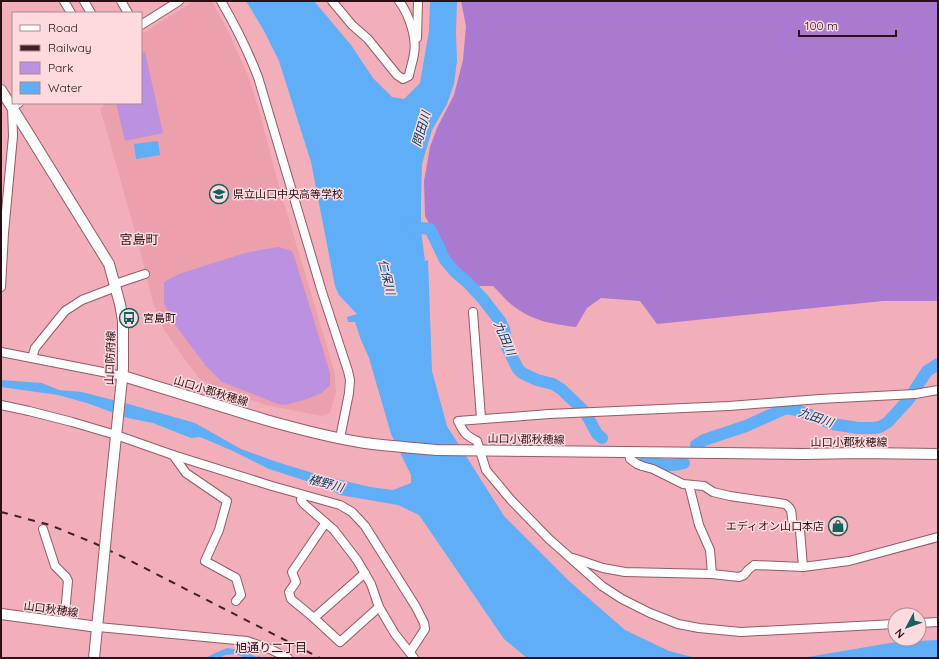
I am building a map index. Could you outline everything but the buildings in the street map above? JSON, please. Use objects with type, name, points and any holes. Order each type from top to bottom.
[{"type":"main road","name":"山口防府線","points":[[1,90],[12,102]]},
{"type":"main road","name":"山口防府線","points":[[15,105],[109,264],[123,321],[121,390],[94,658]]},
{"type":"main road","name":"山口小郡秋穂線","points":[[122,376],[266,420],[340,438],[401,447],[436,450],[629,453],[938,454]]},
{"type":"main road","name":"山口秋穂線","points":[[1,614],[98,628]]},
{"type":"street","points":[[64,1],[70,12]]},
{"type":"street","points":[[84,1],[90,12]]},
{"type":"street","points":[[121,1],[125,12]]},
{"type":"street","points":[[142,24],[179,1]]},
{"type":"street","points":[[221,1],[240,35],[258,77],[322,292],[348,371],[350,380],[349,393],[340,438]]},
{"type":"street","points":[[332,1],[352,25],[368,39],[397,75],[404,79],[409,76],[415,53],[415,41],[410,22],[403,7],[398,1]]},
{"type":"street","points":[[415,41],[417,38],[418,1]]},
{"type":"street","points":[[1,287],[15,105]]},
{"type":"street","points":[[32,358],[34,348],[64,311],[82,300],[145,274]]},
{"type":"street","points":[[473,312],[481,418]]},
{"type":"street","points":[[1,352],[122,376]]},
{"type":"street","points":[[887,624],[741,632],[698,628],[678,624],[650,613],[622,599],[602,586],[549,540],[522,512],[486,470],[478,451],[477,441],[466,435],[458,421],[481,418],[549,414],[729,406],[911,394],[938,390]]},
{"type":"street","points":[[1,405],[116,433],[173,455],[302,495],[340,505],[352,512],[364,526],[424,622],[425,629],[412,655],[395,634],[379,607],[371,584],[365,573],[342,541],[326,523],[304,504],[301,500],[302,495]]},
{"type":"street","points":[[629,453],[630,459],[636,464],[653,469],[683,484],[704,486],[713,492],[730,496],[785,504],[791,510],[793,524],[800,530],[803,567]]},
{"type":"street","points":[[173,455],[186,473],[227,501],[219,530],[204,561],[236,578],[241,595],[236,601]]},
{"type":"street","points":[[689,485],[699,525],[710,550],[712,574]]},
{"type":"street","points":[[326,523],[292,572],[296,582],[289,592],[291,599],[340,642],[379,607]]},
{"type":"street","points":[[43,530],[55,566],[68,581],[65,613],[62,623]]},
{"type":"street","points":[[568,556],[603,568],[625,572],[712,574],[739,577],[744,576],[754,564],[803,567],[849,561],[938,537]]},
{"type":"street","points":[[314,618],[365,573]]},
{"type":"street","points":[[927,622],[938,622]]},
{"type":"street","points":[[98,628],[246,641],[270,649],[288,658]]},
{"type":"shaded area","points":[[194,1],[212,1],[229,33],[249,78],[278,183],[334,370],[336,392],[330,413],[322,416],[266,405],[221,390],[200,379],[163,328],[153,303],[139,246],[100,109],[104,104],[142,104],[142,33]]},
{"type":"shaded area","points":[[461,1],[938,1],[938,301],[883,301],[657,324],[640,301],[601,298],[587,308],[576,327],[552,323],[523,313],[507,301],[493,286],[478,286],[449,261],[425,216],[424,181],[430,147],[437,128],[454,95],[463,60],[466,26]]},
{"type":"green space","points":[[145,52],[163,133],[125,141],[116,104],[142,104],[142,53]]},
{"type":"green space","points":[[278,247],[292,251],[330,373],[330,385],[322,393],[286,405],[278,404],[222,382],[206,366],[176,326],[164,304],[164,282],[179,274],[245,253]]},
{"type":"water","points":[[246,1],[314,1],[351,45],[373,78],[392,97],[404,99],[420,83],[429,31],[430,1],[457,1],[457,61],[454,84],[447,104],[432,130],[422,164],[421,201],[421,230],[425,261],[428,260],[432,371],[447,426],[504,516],[569,581],[625,630],[669,651],[696,658],[527,658],[504,639],[419,515],[398,505],[340,495],[328,488],[269,469],[200,437],[191,438],[153,423],[128,418],[87,403],[58,395],[1,387],[1,380],[42,383],[59,390],[82,392],[195,423],[241,449],[316,474],[370,487],[393,490],[411,483],[411,475],[391,434],[369,358],[355,322],[348,322],[347,317],[357,314],[339,295],[335,286],[311,162],[279,61],[263,29]]},
{"type":"water","points":[[158,141],[160,155],[136,159],[134,144]]},
{"type":"water","points":[[938,640],[938,658],[802,658],[887,644],[887,647],[927,647],[927,641]]},
{"type":"water","points":[[227,648],[246,651],[256,657],[259,656],[262,658],[246,658],[235,654],[225,655],[219,658],[206,658]]},
{"type":"waterway","name":"九田川","points":[[406,225],[430,229],[445,260],[455,272],[483,299],[500,321],[504,329],[507,347],[518,369],[522,373],[537,380],[553,384],[561,389],[583,410],[597,434],[602,438]]},
{"type":"waterway","name":"九田川","points":[[696,445],[704,440],[746,426],[786,408],[797,410],[833,424],[858,428],[880,427],[888,422],[909,399],[927,371],[938,364]]},
{"type":"waterway","name":"九田川","points":[[645,461],[664,465],[684,463]]},
{"type":"railway","points":[[1,512],[50,525],[94,543],[320,658]]},
{"type":"place","name":"県立山口中央高等学校","points":[[219,194]]},
{"type":"place","name":"宮島町","points":[[129,318]]},
{"type":"place","name":"エディオン山口本店","points":[[838,526]]},
{"type":"district","name":"宮島町","points":[[139,239]]},
{"type":"district","name":"旭通り二丁目","points":[[271,647]]},
{"type":"water label","name":"問田川","points":[[421,129]]},
{"type":"water label","name":"仁保川","points":[[387,277]]},
{"type":"water label","name":"椹野川","points":[[326,483]]}]
